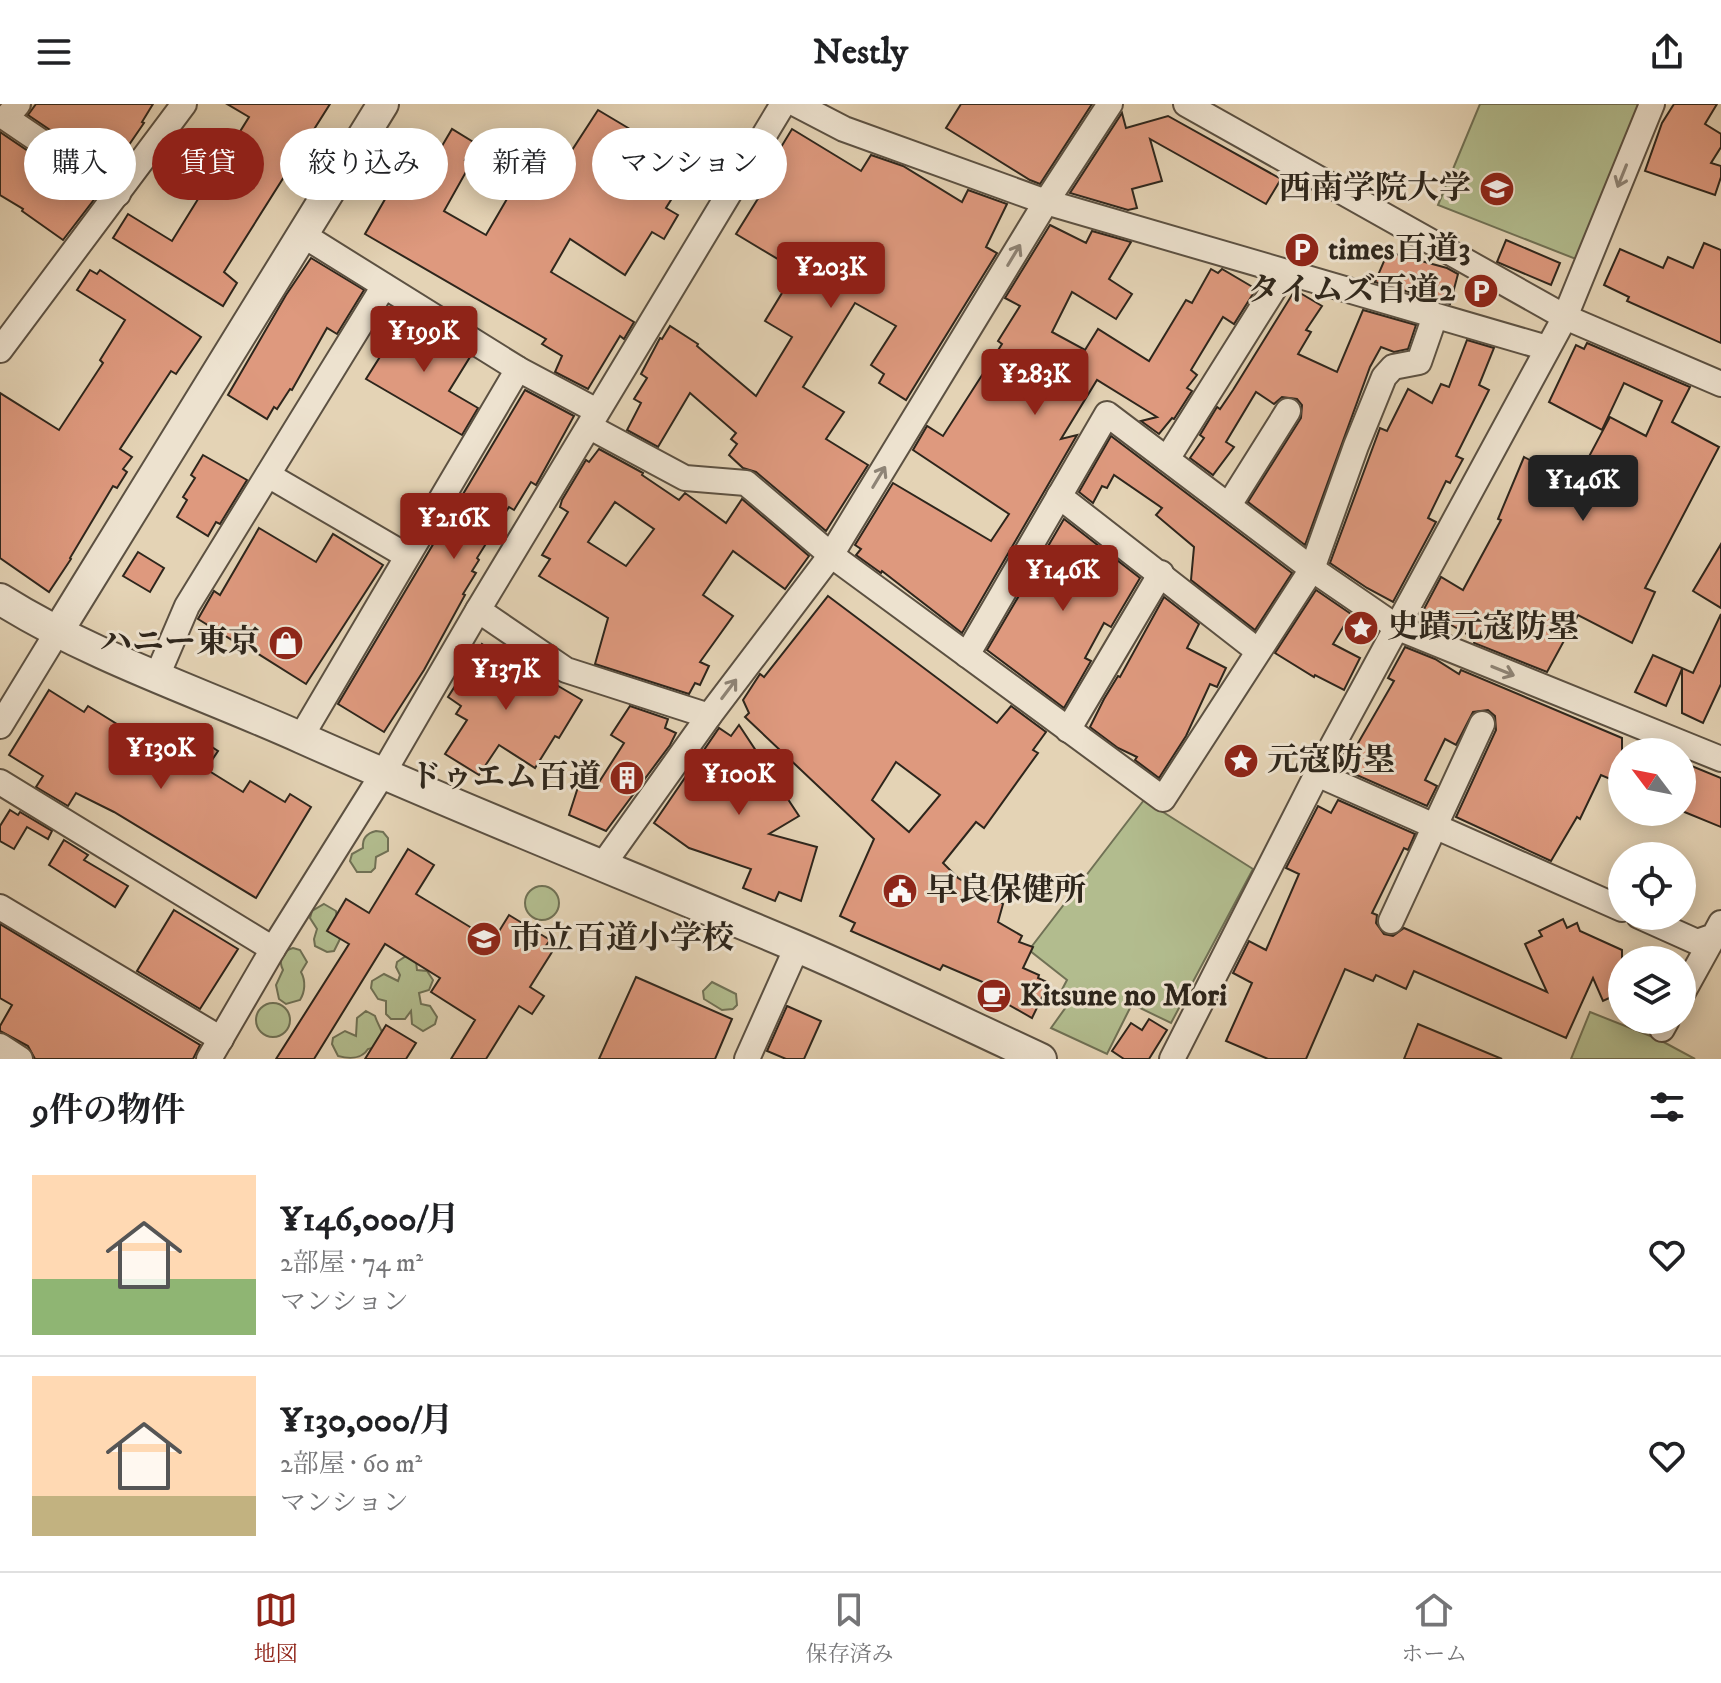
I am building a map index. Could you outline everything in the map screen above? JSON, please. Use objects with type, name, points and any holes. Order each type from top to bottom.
[{"type":"street","points":[[18,104],[6,118],[24,130]]},
{"type":"street","points":[[136,169],[184,104]]},
{"type":"street","points":[[0,726],[383,104]]},
{"type":"street","points":[[0,907],[215,1049],[783,104]]},
{"type":"street","points":[[796,104],[844,129],[1046,202],[1547,348]]},
{"type":"street","points":[[602,866],[709,716],[831,555],[1046,202],[1110,104]]},
{"type":"street","points":[[1186,104],[1565,317],[1721,384]]},
{"type":"street","points":[[1172,1059],[1317,774],[1565,317],[1652,104]]},
{"type":"street","points":[[0,350],[113,200]]},
{"type":"street","points":[[303,235],[685,478],[746,483],[831,555],[1163,799],[1312,569],[1384,377],[1393,367],[1419,362],[1435,316]]},
{"type":"street","points":[[1167,459],[1284,273]]},
{"type":"street","points":[[157,676],[187,606],[384,286]]},
{"type":"street","points":[[301,737],[518,369]]},
{"type":"street","points":[[1229,505],[1288,411]]},
{"type":"street","points":[[967,655],[1107,414],[1312,569],[1398,628],[1721,759]]},
{"type":"street","points":[[268,475],[407,556]]},
{"type":"street","points":[[1059,496],[1258,651]]},
{"type":"street","points":[[1068,730],[1161,573]]},
{"type":"street","points":[[0,599],[58,631],[157,676],[382,775],[797,947],[1041,1059]]},
{"type":"street","points":[[478,610],[566,670],[709,716]]},
{"type":"street","points":[[1391,921],[1482,724]]},
{"type":"street","points":[[1317,774],[1608,903]]},
{"type":"street","points":[[0,782],[273,949]]},
{"type":"street","points":[[1670,930],[1697,942],[1718,930]]},
{"type":"street","points":[[1696,969],[1718,930]]},
{"type":"street","points":[[747,1059],[797,947]]},
{"type":"street","points":[[0,1046],[20,1059]]},
{"type":"green space","points":[[1480,104],[1640,104],[1581,261],[1438,205]]},
{"type":"green space","points":[[1144,800],[1253,869],[1171,1023],[1132,1004],[1107,1054],[1051,1028],[1066,1007],[1056,1001],[1067,980],[1029,950]]},
{"type":"green space","points":[[376,831],[383,832],[388,838],[388,851],[376,857],[375,868],[371,872],[357,872],[350,861],[352,854],[363,848],[366,836]]},
{"type":"green space","points":[[542,886],[554,891],[559,903],[554,915],[542,920],[530,915],[525,903],[530,891]]},
{"type":"green space","points":[[324,904],[336,911],[340,939],[334,951],[327,952],[315,946],[317,929],[310,918],[312,911]]},
{"type":"green space","points":[[293,948],[300,950],[307,962],[301,972],[304,990],[300,1000],[286,1004],[279,999],[276,985],[283,970],[282,956]]},
{"type":"green space","points":[[406,956],[416,961],[417,970],[427,971],[433,980],[429,990],[419,993],[421,1004],[430,1006],[437,1017],[435,1024],[423,1031],[412,1024],[411,1011],[405,1019],[391,1019],[386,1014],[386,1001],[378,999],[371,988],[372,981],[384,974],[398,981],[397,962]]},
{"type":"green space","points":[[712,982],[736,994],[737,1005],[733,1009],[722,1010],[704,999],[703,991]]},
{"type":"green space","points":[[273,1003],[285,1008],[290,1020],[285,1032],[273,1037],[261,1032],[256,1020],[261,1008]]},
{"type":"green space","points":[[366,1011],[375,1016],[383,1035],[376,1047],[355,1057],[338,1056],[332,1044],[333,1038],[345,1031],[356,1036],[357,1018]]},
{"type":"green space","points":[[1590,1012],[1608,1019],[1608,1034],[1645,1034],[1695,1059],[1571,1059]]},
{"type":"building","points":[[36,104],[153,104],[136,135],[136,128],[47,128],[28,115]]},
{"type":"building","points":[[227,104],[330,104],[315,128],[280,128],[280,183],[224,272],[237,283],[223,306],[113,238],[128,214],[172,241],[197,200],[264,200],[264,128],[242,128],[249,117]]},
{"type":"building","points":[[961,104],[1092,104],[1040,184],[946,128]]},
{"type":"building","points":[[1674,104],[1717,104],[1705,124],[1721,134],[1721,147],[1711,163],[1721,166],[1715,195],[1645,171],[1662,123]]},
{"type":"building","points":[[598,110],[628,128],[592,128],[592,200],[671,200],[666,208],[678,215],[664,239],[652,232],[625,275],[570,239],[551,272],[634,322],[624,339],[620,336],[588,389],[555,372],[562,356],[542,344],[546,339],[365,234],[385,200],[448,200],[448,136],[452,129],[464,136],[464,175],[444,211],[486,235],[506,200],[576,200],[576,144]]},
{"type":"building","points":[[1122,113],[1126,128],[1168,116],[1281,179],[1266,204],[1150,139],[1162,181],[1132,189],[1137,208],[1128,210],[1070,193]]},
{"type":"building","points":[[792,129],[861,171],[871,155],[903,166],[962,202],[968,190],[1007,204],[986,247],[997,253],[906,400],[879,383],[884,374],[871,365],[896,326],[855,303],[803,387],[844,412],[826,439],[868,465],[826,531],[756,472],[743,468],[729,455],[737,444],[731,439],[736,433],[690,393],[658,447],[627,430],[641,403],[634,399],[647,378],[641,374],[670,326],[698,344],[756,396],[792,337],[765,321],[796,270],[736,234],[757,200],[787,200],[787,137]]},
{"type":"building","points":[[0,132],[24,148],[24,200],[94,200],[63,240],[0,195]]},
{"type":"building","points":[[1050,225],[1086,243],[1092,231],[1131,242],[1109,279],[1132,294],[1116,319],[1072,292],[1052,332],[1085,350],[1098,329],[1149,361],[1186,300],[1192,303],[1211,269],[1218,273],[1222,269],[1256,289],[1234,324],[1223,317],[1191,370],[1197,375],[1187,388],[1192,391],[1174,419],[1159,434],[1141,421],[1157,417],[1097,380],[1061,439],[1077,435],[962,633],[882,571],[856,555],[861,549],[855,545],[893,483],[991,541],[1009,514],[913,450],[927,426],[943,436],[1002,344],[998,341],[1020,306],[1005,298]]},
{"type":"building","points":[[1506,240],[1560,263],[1551,285],[1497,262]]},
{"type":"building","points":[[1704,243],[1721,250],[1721,343],[1627,301],[1629,297],[1604,285],[1620,249],[1663,268],[1668,257],[1693,268]]},
{"type":"building","points":[[1388,252],[1447,268],[1458,274],[1450,304],[1375,282]]},
{"type":"building","points":[[311,258],[364,290],[337,334],[327,328],[292,390],[277,409],[274,407],[267,419],[228,395]]},
{"type":"building","points":[[90,270],[97,274],[100,270],[201,337],[176,374],[171,371],[120,449],[132,457],[123,469],[127,472],[117,488],[113,486],[49,592],[0,558],[0,393],[59,430],[103,363],[100,360],[125,320],[77,290]]},
{"type":"building","points":[[1295,290],[1322,306],[1306,330],[1311,332],[1298,354],[1337,372],[1363,310],[1416,325],[1408,349],[1394,352],[1381,347],[1370,367],[1305,545],[1248,502],[1301,418],[1302,405],[1297,399],[1282,397],[1274,404],[1256,392],[1226,442],[1234,447],[1213,475],[1190,458],[1204,438],[1200,435],[1217,407],[1220,409],[1233,390]]},
{"type":"building","points":[[403,315],[470,357],[449,391],[478,408],[462,435],[366,379]]},
{"type":"building","points":[[1467,340],[1494,348],[1479,385],[1489,390],[1456,456],[1463,459],[1450,483],[1446,481],[1428,518],[1436,522],[1393,602],[1330,563],[1380,428],[1387,431],[1408,389],[1432,403],[1441,384],[1449,387]]},
{"type":"building","points":[[1587,343],[1690,387],[1672,422],[1719,447],[1645,588],[1655,592],[1632,643],[1578,615],[1547,672],[1474,643],[1475,639],[1424,609],[1441,577],[1463,590],[1501,520],[1498,519],[1524,457],[1575,483],[1610,417],[1646,436],[1662,401],[1624,383],[1602,430],[1549,402],[1576,345],[1584,349]]},
{"type":"building","points":[[525,390],[574,416],[536,485],[531,482],[514,510],[509,507],[477,558],[479,560],[472,571],[476,573],[465,595],[424,670],[384,732],[338,704]]},
{"type":"building","points":[[1111,436],[1292,573],[1255,630],[1191,580],[1194,547],[1156,515],[1162,508],[1114,475],[1107,488],[1102,486],[1093,503],[1079,492]]},
{"type":"building","points":[[599,449],[643,473],[679,500],[685,493],[726,523],[742,499],[809,556],[785,589],[733,551],[703,595],[733,616],[700,662],[709,666],[700,685],[695,683],[689,694],[595,664],[608,618],[539,576],[550,559],[542,555],[568,512],[560,507],[562,500],[586,460],[589,462]],"holes":[[[615,502],[654,529],[626,566],[588,542]]]},
{"type":"building","points":[[203,455],[247,480],[220,524],[216,522],[208,536],[177,517],[187,500],[183,497],[195,478],[191,475]]},
{"type":"building","points":[[1064,519],[1140,578],[1111,627],[1104,623],[1085,658],[1091,661],[1064,708],[987,650]]},
{"type":"building","points":[[259,528],[316,562],[333,534],[383,565],[306,684],[198,619],[214,591],[220,595]]},
{"type":"building","points":[[1721,544],[1721,608],[1693,591]]},
{"type":"building","points":[[138,552],[164,568],[150,592],[123,576]]},
{"type":"building","points":[[1316,590],[1351,614],[1333,644],[1360,658],[1344,690],[1314,677],[1275,653]]},
{"type":"building","points":[[828,596],[997,723],[1011,706],[1046,732],[1033,750],[1038,753],[984,828],[976,822],[943,863],[958,878],[1003,904],[998,922],[1022,936],[1019,942],[1033,947],[1023,968],[1049,983],[1032,1018],[988,993],[992,986],[943,965],[940,970],[851,931],[855,923],[840,916],[874,839],[745,717],[749,713],[743,700],[760,674],[764,677]],"holes":[[[896,762],[940,795],[909,832],[872,800]]]},
{"type":"building","points":[[1164,597],[1199,624],[1187,648],[1226,668],[1217,687],[1210,684],[1186,736],[1159,778],[1135,760],[1137,757],[1118,748],[1090,727]]},
{"type":"building","points":[[1721,614],[1721,684],[1703,723],[1682,713],[1682,669],[1666,706],[1635,692],[1653,655],[1693,673]]},
{"type":"building","points":[[482,644],[549,688],[553,683],[582,700],[559,738],[555,736],[535,768],[499,745],[479,775],[445,754],[467,720],[456,714],[461,706],[448,697]]},
{"type":"building","points":[[1405,647],[1435,659],[1459,674],[1461,670],[1622,738],[1608,738],[1608,778],[1601,775],[1580,819],[1577,817],[1551,861],[1456,817],[1496,730],[1495,716],[1488,710],[1473,712],[1456,745],[1445,739],[1425,780],[1437,786],[1427,806],[1343,769],[1394,681],[1388,678]]},
{"type":"building","points":[[49,690],[84,712],[88,706],[146,742],[155,727],[191,749],[198,738],[218,751],[206,769],[243,792],[250,781],[285,802],[290,794],[311,807],[256,898],[114,812],[76,793],[68,806],[36,787],[43,776],[9,755]]},
{"type":"building","name":"ドゥエム百道","points":[[630,706],[668,719],[665,728],[676,733],[606,831],[569,815],[579,784],[594,790],[624,743],[611,735]]},
{"type":"building","points":[[739,725],[799,816],[769,834],[817,847],[801,901],[779,892],[775,901],[743,888],[751,869],[689,848],[654,823],[719,728],[731,736]]},
{"type":"building","points":[[1696,768],[1721,778],[1721,827],[1696,817]]},
{"type":"building","points":[[1338,800],[1415,834],[1408,850],[1404,848],[1372,913],[1377,915],[1376,923],[1384,934],[1393,936],[1404,928],[1547,992],[1525,944],[1542,936],[1539,931],[1563,919],[1567,928],[1577,923],[1580,931],[1613,946],[1608,946],[1608,999],[1603,1001],[1593,978],[1566,1038],[1414,971],[1406,989],[1376,975],[1373,981],[1345,969],[1306,1059],[1268,1059],[1226,1041],[1252,983],[1233,973],[1249,941],[1266,950],[1299,874],[1286,868],[1318,806],[1331,813]]},
{"type":"building","points":[[10,810],[18,815],[20,812],[52,831],[48,839],[27,827],[14,849],[0,841],[0,826]]},
{"type":"building","points":[[64,840],[88,855],[84,860],[128,886],[115,907],[49,865]]},
{"type":"building","points":[[408,849],[434,865],[416,894],[493,941],[509,915],[550,940],[545,947],[552,952],[530,987],[544,996],[532,1014],[519,1006],[486,1059],[451,1059],[475,1020],[431,992],[440,978],[385,944],[314,1059],[276,1059],[349,944],[327,931],[346,899],[369,913]]},
{"type":"building","points":[[174,910],[238,949],[200,1009],[137,971]]},
{"type":"building","points":[[0,924],[200,1045],[193,1059],[35,1059],[28,1046],[0,1031],[12,1005],[0,998]]},
{"type":"building","points":[[636,977],[732,1019],[715,1059],[599,1059]]},
{"type":"building","points":[[787,1006],[821,1021],[804,1059],[786,1059],[767,1051]]},
{"type":"building","points":[[1149,1019],[1167,1030],[1149,1059],[1124,1059],[1112,1051],[1131,1023],[1142,1030]]},
{"type":"building","points":[[1418,1024],[1502,1059],[1404,1059]]},
{"type":"building","points":[[386,1025],[416,1043],[406,1059],[365,1059]]},
{"type":"place","name":"西南学院大学","points":[[1497,189]]},
{"type":"place","name":"times百道3","points":[[1302,250]]},
{"type":"place","name":"タイムズ百道2","points":[[1481,291]]},
{"type":"place","name":"史蹟元寇防塁","points":[[1361,628]]},
{"type":"place","name":"ハニー東京","points":[[286,643]]},
{"type":"place","name":"元寇防塁","points":[[1241,761]]},
{"type":"place","name":"ドゥエム百道","points":[[627,778]]},
{"type":"place","name":"早良保健所","points":[[900,891]]},
{"type":"place","name":"市立百道小学校","points":[[484,939]]},
{"type":"place","name":"Kitsune no Mori","points":[[994,996]]}]
